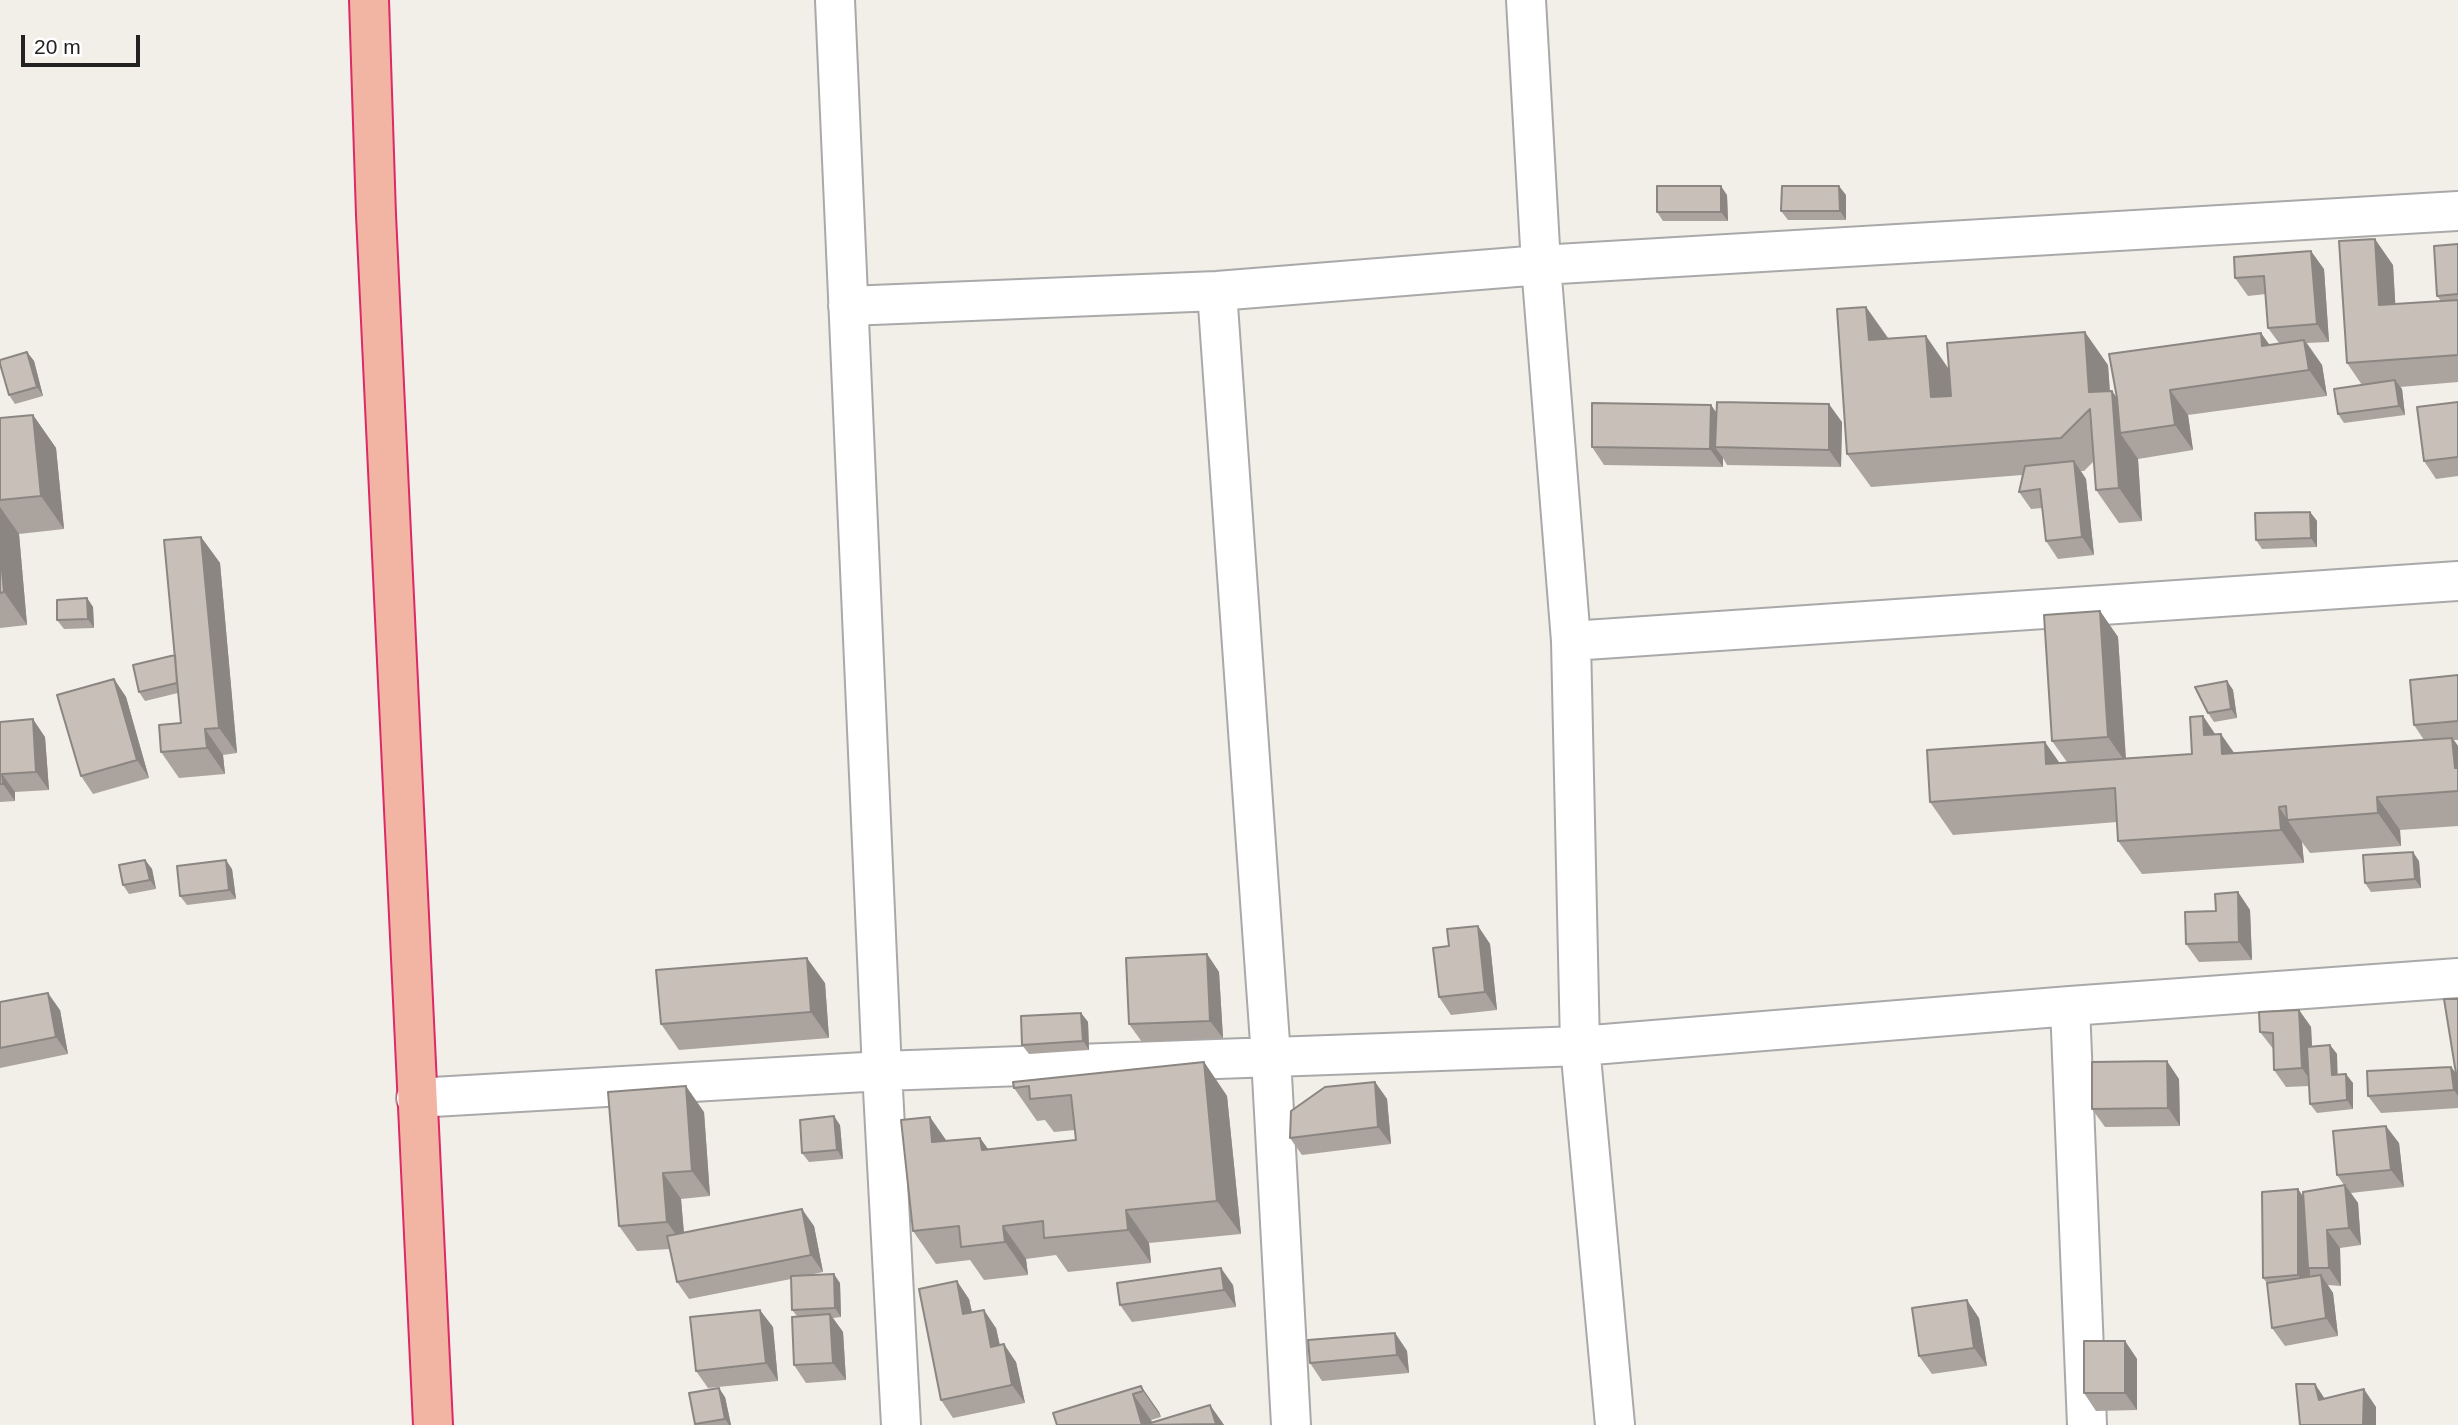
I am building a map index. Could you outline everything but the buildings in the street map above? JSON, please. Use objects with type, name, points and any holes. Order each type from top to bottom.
[{"type":"highway","points":[[369,0],[376,215],[433,1425]]},
{"type":"street","points":[[835,0],[882,1071],[901,1425]]},
{"type":"street","points":[[1526,0],[1541,265],[1571,641],[1580,1046],[1615,1425]]},
{"type":"street","points":[[848,306],[1217,291],[1541,265],[2458,211]]},
{"type":"street","points":[[1217,291],[1271,1057],[1291,1425]]},
{"type":"street","points":[[1571,641],[2458,581]]},
{"type":"street","points":[[416,1098],[882,1071],[1580,1046],[2458,978]]},
{"type":"street","points":[[2070,1006],[2087,1425]]}]
